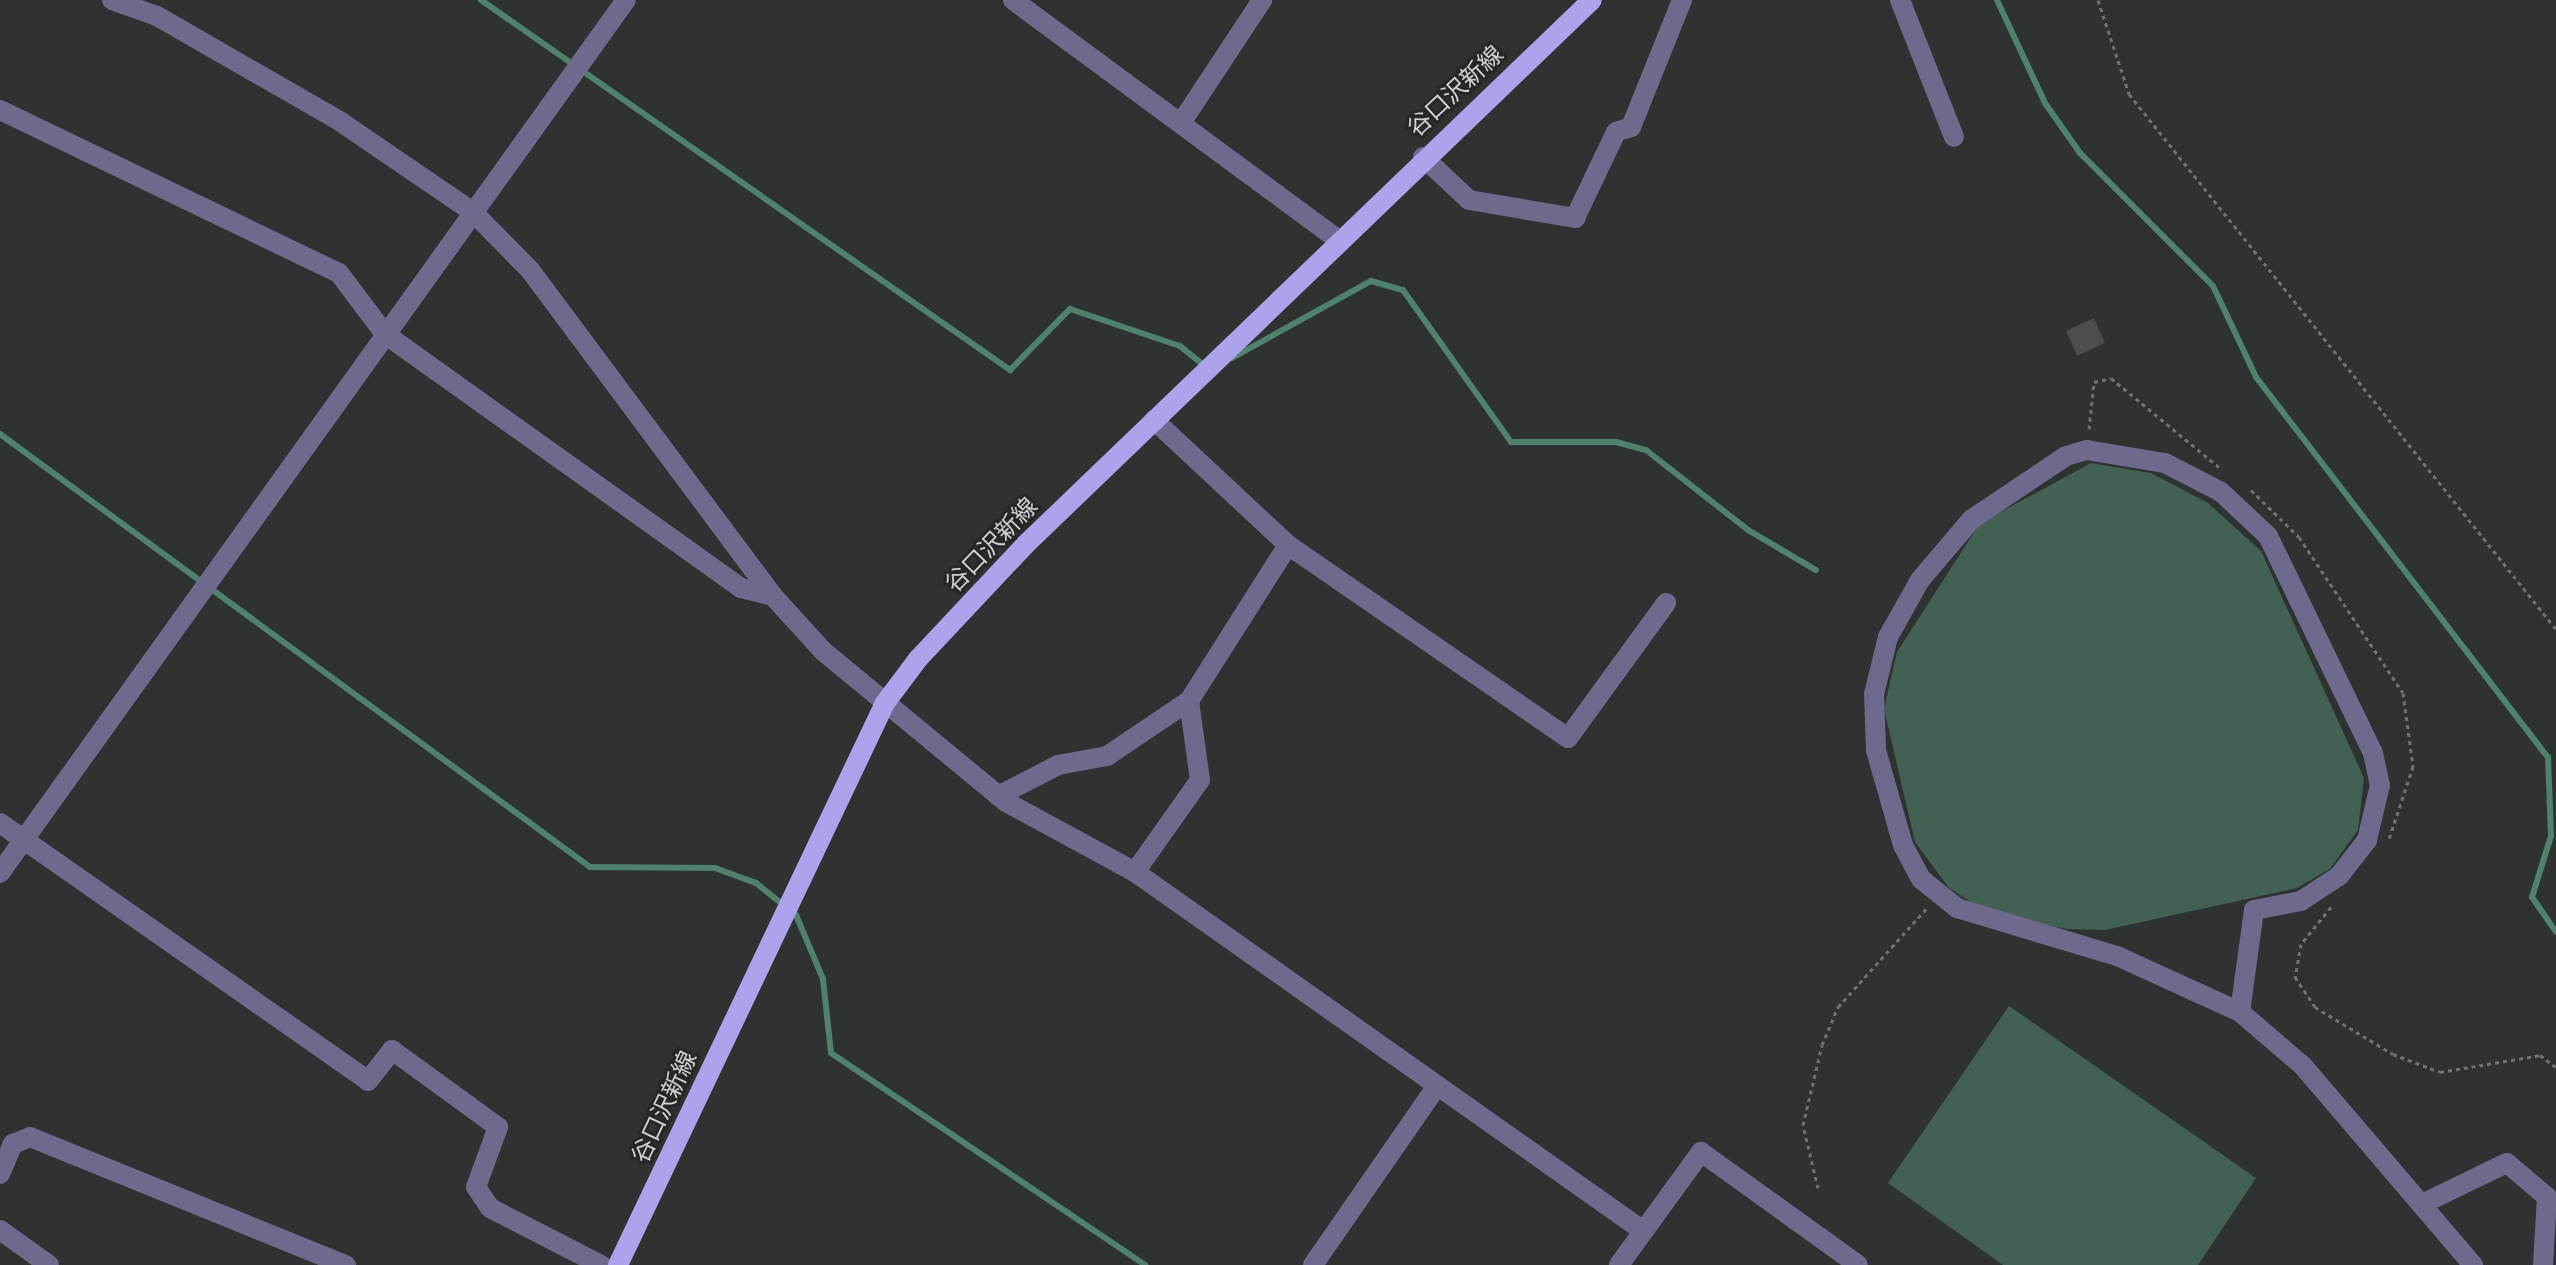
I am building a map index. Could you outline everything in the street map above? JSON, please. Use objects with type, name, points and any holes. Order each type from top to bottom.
[{"type":"main road","name":"谷口沢新線","points":[[618,1265],[885,703],[1025,545],[1423,157],[1592,0]]},
{"type":"street","points":[[112,0],[157,16],[341,122],[473,212],[530,270],[773,596],[885,703],[998,796],[1135,872],[1642,1230]]},
{"type":"street","points":[[0,873],[626,0]]},
{"type":"street","points":[[1013,0],[1183,120],[1339,240]]},
{"type":"street","points":[[1183,120],[1262,0]]},
{"type":"street","points":[[1423,157],[1469,200],[1575,218],[1616,132],[1631,127],[1682,0]]},
{"type":"street","points":[[1900,0],[1954,137]]},
{"type":"street","points":[[0,110],[339,273],[385,334],[741,588],[773,596]]},
{"type":"street","points":[[1154,420],[1288,545],[1568,738],[1666,603]]},
{"type":"street","points":[[2240,1012],[2254,910],[2301,901],[2339,876],[2367,840],[2380,785],[2373,753],[2268,536],[2221,492],[2165,463],[2087,450],[2066,456],[1972,519],[1920,580],[1888,637],[1874,694],[1876,750],[1903,845],[1921,879],[1940,895],[2005,928],[2117,956],[2240,1012],[2303,1066],[2473,1265]]},
{"type":"street","points":[[998,796],[1058,765],[1107,756],[1189,701],[1288,545]]},
{"type":"street","points":[[1135,872],[1200,780],[1189,701]]},
{"type":"street","points":[[0,823],[368,1081],[392,1050],[498,1127],[476,1187],[490,1208],[601,1265]]},
{"type":"street","points":[[1313,1265],[1437,1086]]},
{"type":"street","points":[[0,1174],[13,1144],[30,1137],[346,1265]]},
{"type":"street","points":[[1619,1265],[1701,1152],[1858,1265]]},
{"type":"street","points":[[2422,1204],[2507,1163],[2547,1197],[2543,1265]]},
{"type":"street","points":[[0,1230],[49,1265]]},
{"type":"path","points":[[2098,0],[2129,94],[2556,629]]},
{"type":"path","points":[[2087,450],[2094,382],[2111,378],[2231,475]]},
{"type":"path","points":[[2243,484],[2299,537],[2403,693],[2413,766],[2382,857]]},
{"type":"path","points":[[1818,1188],[1803,1125],[1822,1045],[1838,1007],[1940,895]]},
{"type":"path","points":[[2341,897],[2301,944],[2295,977],[2315,1007],[2393,1054],[2440,1072],[2540,1055],[2556,1067]]},
{"type":"green space","points":[[2091,463],[2151,473],[2208,503],[2261,551],[2364,778],[2358,830],[2330,869],[2297,888],[2105,930],[2067,929],[1990,914],[1949,888],[1915,842],[1884,709],[1897,652],[1980,523]]},
{"type":"green space","points":[[2009,1006],[2256,1178],[2198,1265],[2003,1265],[1888,1183]]},
{"type":"building","points":[[2094,318],[2105,343],[2077,356],[2066,331]]},
{"type":"waterway","points":[[481,0],[1010,370],[1070,309],[1180,346],[1205,366]]},
{"type":"waterway","points":[[1997,0],[2045,103],[2080,153],[2213,286],[2256,377],[2548,757],[2551,836],[2532,897],[2556,932]]},
{"type":"waterway","points":[[1232,358],[1371,281],[1403,290],[1511,442],[1616,442],[1646,450],[1748,530],[1816,570]]},
{"type":"waterway","points":[[0,434],[590,867],[715,868],[756,883],[796,915],[823,979],[831,1053],[1145,1265]]}]
